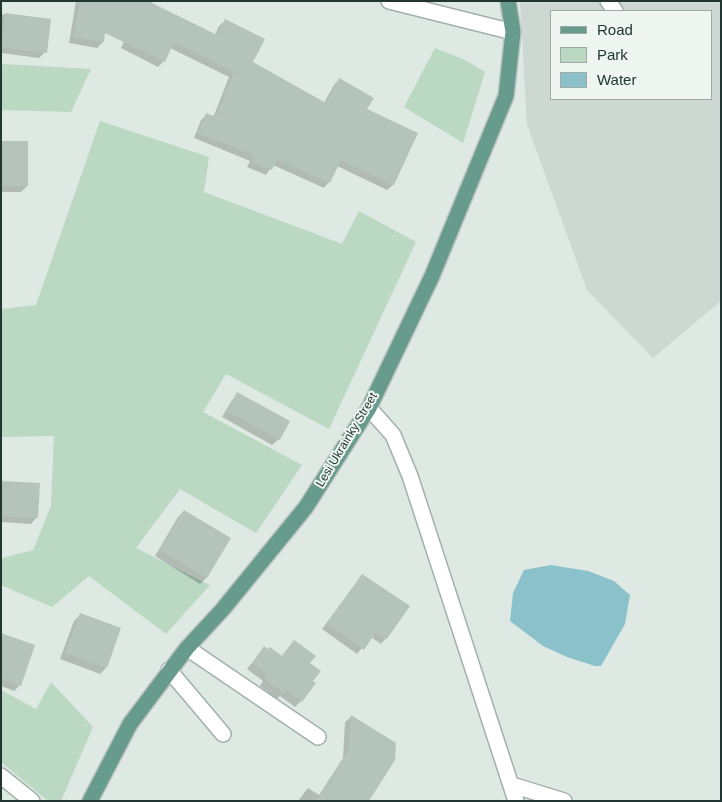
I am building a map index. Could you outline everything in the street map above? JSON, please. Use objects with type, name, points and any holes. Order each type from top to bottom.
[{"type":"main road","name":"Lesi Ukrainky Street","points":[[90,801],[130,724],[187,648],[223,609],[306,507],[369,408],[432,276],[506,96],[513,32],[508,1]]},
{"type":"street","points":[[390,1],[513,32]]},
{"type":"street","points":[[369,408],[393,435],[410,476],[516,801]]},
{"type":"street","points":[[187,648],[318,737]]},
{"type":"street","points":[[170,670],[223,734]]},
{"type":"street","points":[[1,776],[32,801]]},
{"type":"street","points":[[512,785],[564,801]]},
{"type":"shaded area","points":[[520,1],[721,1],[721,301],[653,358],[587,290],[527,125]]},
{"type":"green space","points":[[435,48],[465,60],[485,72],[463,143],[404,107]]},
{"type":"green space","points":[[1,64],[91,69],[71,112],[1,110]]},
{"type":"green space","points":[[100,121],[209,157],[204,192],[342,244],[359,211],[416,242],[329,429],[226,374],[203,412],[302,465],[256,533],[180,489],[136,548],[210,585],[166,634],[89,576],[52,607],[1,585],[2,558],[33,550],[51,506],[54,436],[1,437],[1,309],[36,305]]},
{"type":"green space","points":[[51,682],[93,727],[61,801],[48,801],[1,762],[1,690],[36,709]]},
{"type":"water","points":[[551,565],[588,571],[614,581],[630,595],[625,624],[601,666],[595,666],[567,657],[543,646],[510,621],[513,593],[524,570]]},
{"type":"building","points":[[80,1],[148,1],[217,35],[225,19],[265,39],[253,62],[326,103],[339,78],[374,98],[367,109],[418,133],[394,185],[341,160],[330,183],[277,159],[272,170],[252,162],[254,155],[198,133],[206,113],[216,117],[234,72],[174,42],[165,62],[105,33],[104,42],[74,37]]},
{"type":"building","points":[[5,13],[51,19],[47,53],[1,47]]},
{"type":"building","points":[[1,141],[28,141],[28,186],[1,186]]},
{"type":"building","points":[[237,392],[290,421],[280,440],[227,411]]},
{"type":"building","points":[[1,481],[40,483],[38,518],[1,516]]},
{"type":"building","points":[[184,510],[231,538],[207,578],[160,550]]},
{"type":"building","points":[[362,574],[410,606],[387,639],[376,632],[364,650],[327,623]]},
{"type":"building","points":[[80,613],[121,628],[107,668],[65,653]]},
{"type":"building","points":[[1,633],[35,645],[21,686],[1,678]]},
{"type":"building","points":[[294,640],[316,656],[310,663],[321,671],[313,681],[316,683],[302,702],[286,690],[284,694],[265,679],[268,675],[252,663],[264,646],[268,649],[270,647],[282,656]]},
{"type":"building","points":[[351,715],[396,743],[395,760],[369,801],[316,801],[349,750]]}]
